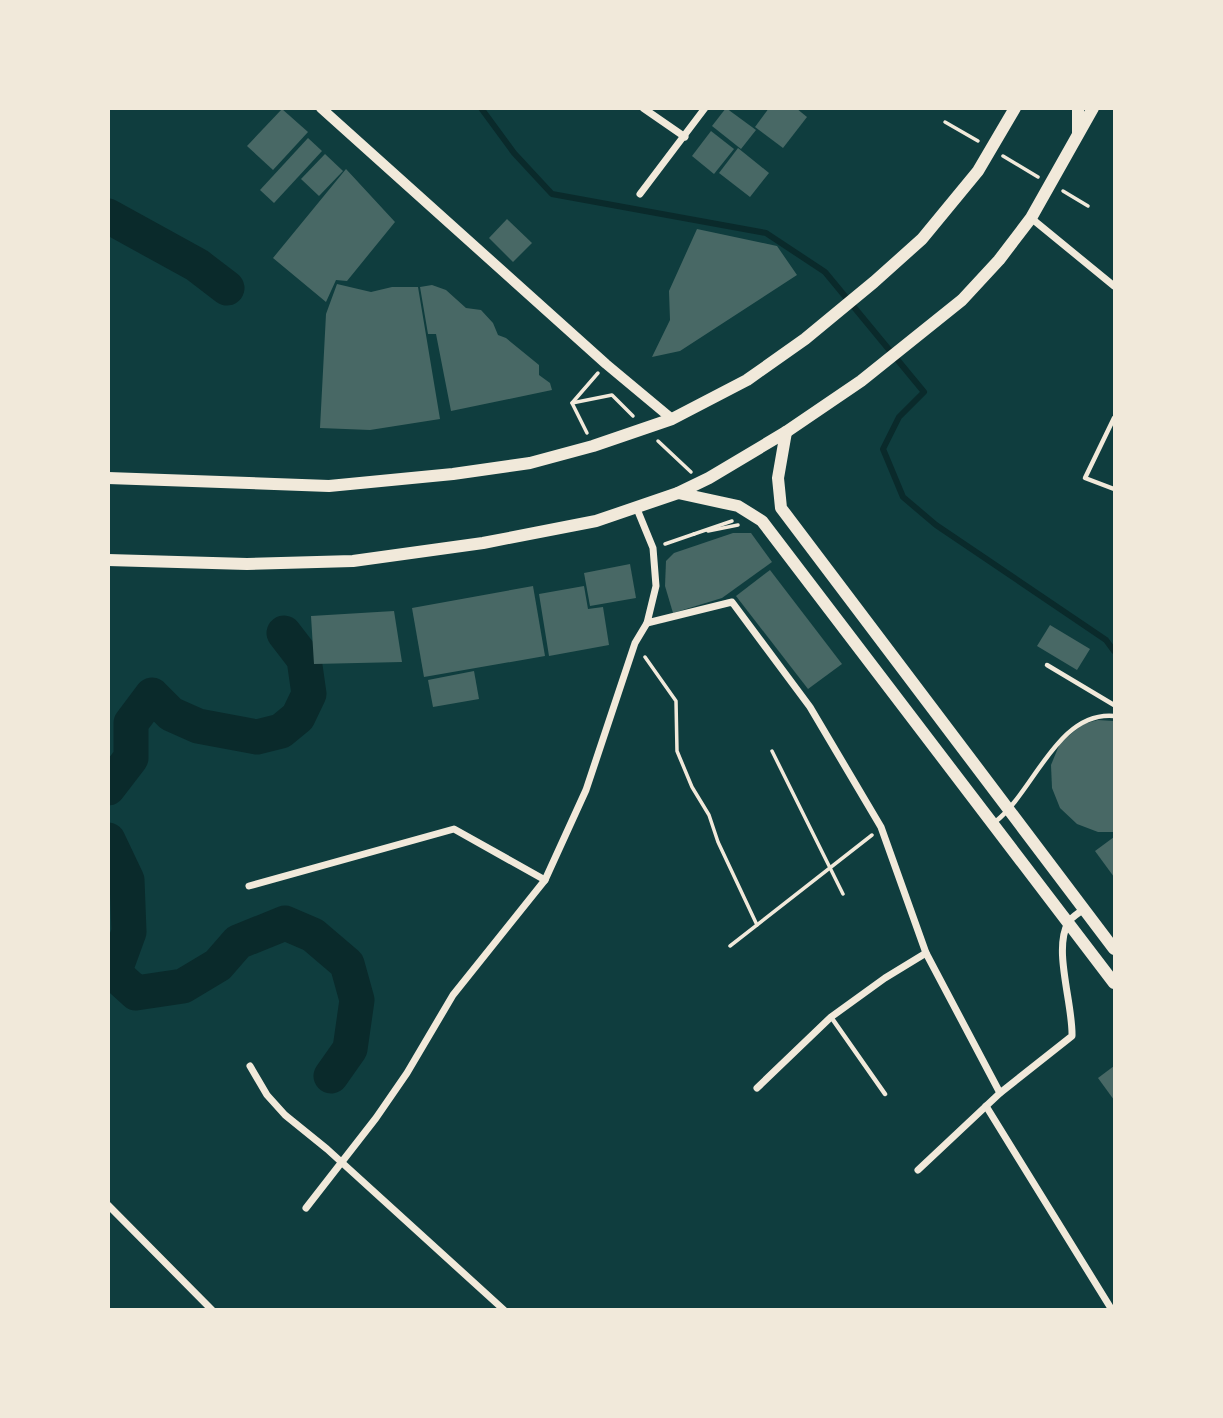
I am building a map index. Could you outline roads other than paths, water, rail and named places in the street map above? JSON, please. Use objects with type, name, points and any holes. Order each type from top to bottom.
[{"type":"main road","points":[[108,478],[330,486],[453,474],[530,463],[593,446],[673,419],[747,380],[843,309],[922,239],[971,179],[1015,108]]},
{"type":"main road","points":[[1078,108],[1078,137]]},
{"type":"main road","points":[[108,560],[247,564],[353,561],[483,543],[596,522],[678,493],[709,478],[786,432],[880,365],[962,300],[999,260],[1031,218],[1093,108]]},
{"type":"main road","points":[[786,432],[778,478],[781,508],[1115,949]]},
{"type":"main road","points":[[678,493],[738,506],[762,521],[1115,983]]},
{"type":"street","points":[[321,108],[606,364],[673,419]]},
{"type":"street","points":[[643,108],[685,138]]},
{"type":"street","points":[[640,194],[685,138],[705,108]]},
{"type":"street","points":[[1031,218],[1115,286]]},
{"type":"street","points":[[306,1208],[407,1073],[453,995],[545,880],[586,790],[635,643],[647,623],[656,586],[653,548],[637,509]]},
{"type":"street","points":[[647,623],[732,602],[810,707],[881,827],[926,953],[1000,1093]]},
{"type":"street","points":[[249,886],[454,828],[545,880]]},
{"type":"street","points":[[918,1170],[986,1105],[1072,1036],[1073,1020],[1061,952],[1068,922],[1084,909]]},
{"type":"street","points":[[757,1088],[831,1017],[885,978],[926,953]]},
{"type":"street","points":[[250,1066],[267,1095],[285,1115],[504,1310]]},
{"type":"street","points":[[986,1105],[1112,1310]]},
{"type":"street","points":[[108,1205],[212,1310]]},
{"type":"lane","points":[[1115,418],[1085,478],[1115,489]]},
{"type":"lane","points":[[1047,665],[1115,705]]},
{"type":"lane","points":[[993,824],[1010,811],[1049,754],[1066,735],[1092,718],[1115,716]]},
{"type":"lane","points":[[831,1017],[885,1094]]},
{"type":"waterway","points":[[481,108],[514,153],[552,194],[766,233],[825,272],[924,392],[899,417],[883,449],[903,497],[936,525],[1106,640],[1114,651]]},
{"type":"waterway","points":[[108,216],[197,265],[227,288]]},
{"type":"waterway","points":[[108,788],[131,758],[131,723],[152,695],[171,714],[198,726],[257,737],[281,731],[298,717],[309,694],[304,659],[284,633]]},
{"type":"waterway","points":[[108,840],[127,880],[129,932],[114,973],[136,993],[183,986],[218,965],[238,942],[285,923],[313,935],[347,964],[357,1000],[350,1049],[331,1076]]}]
